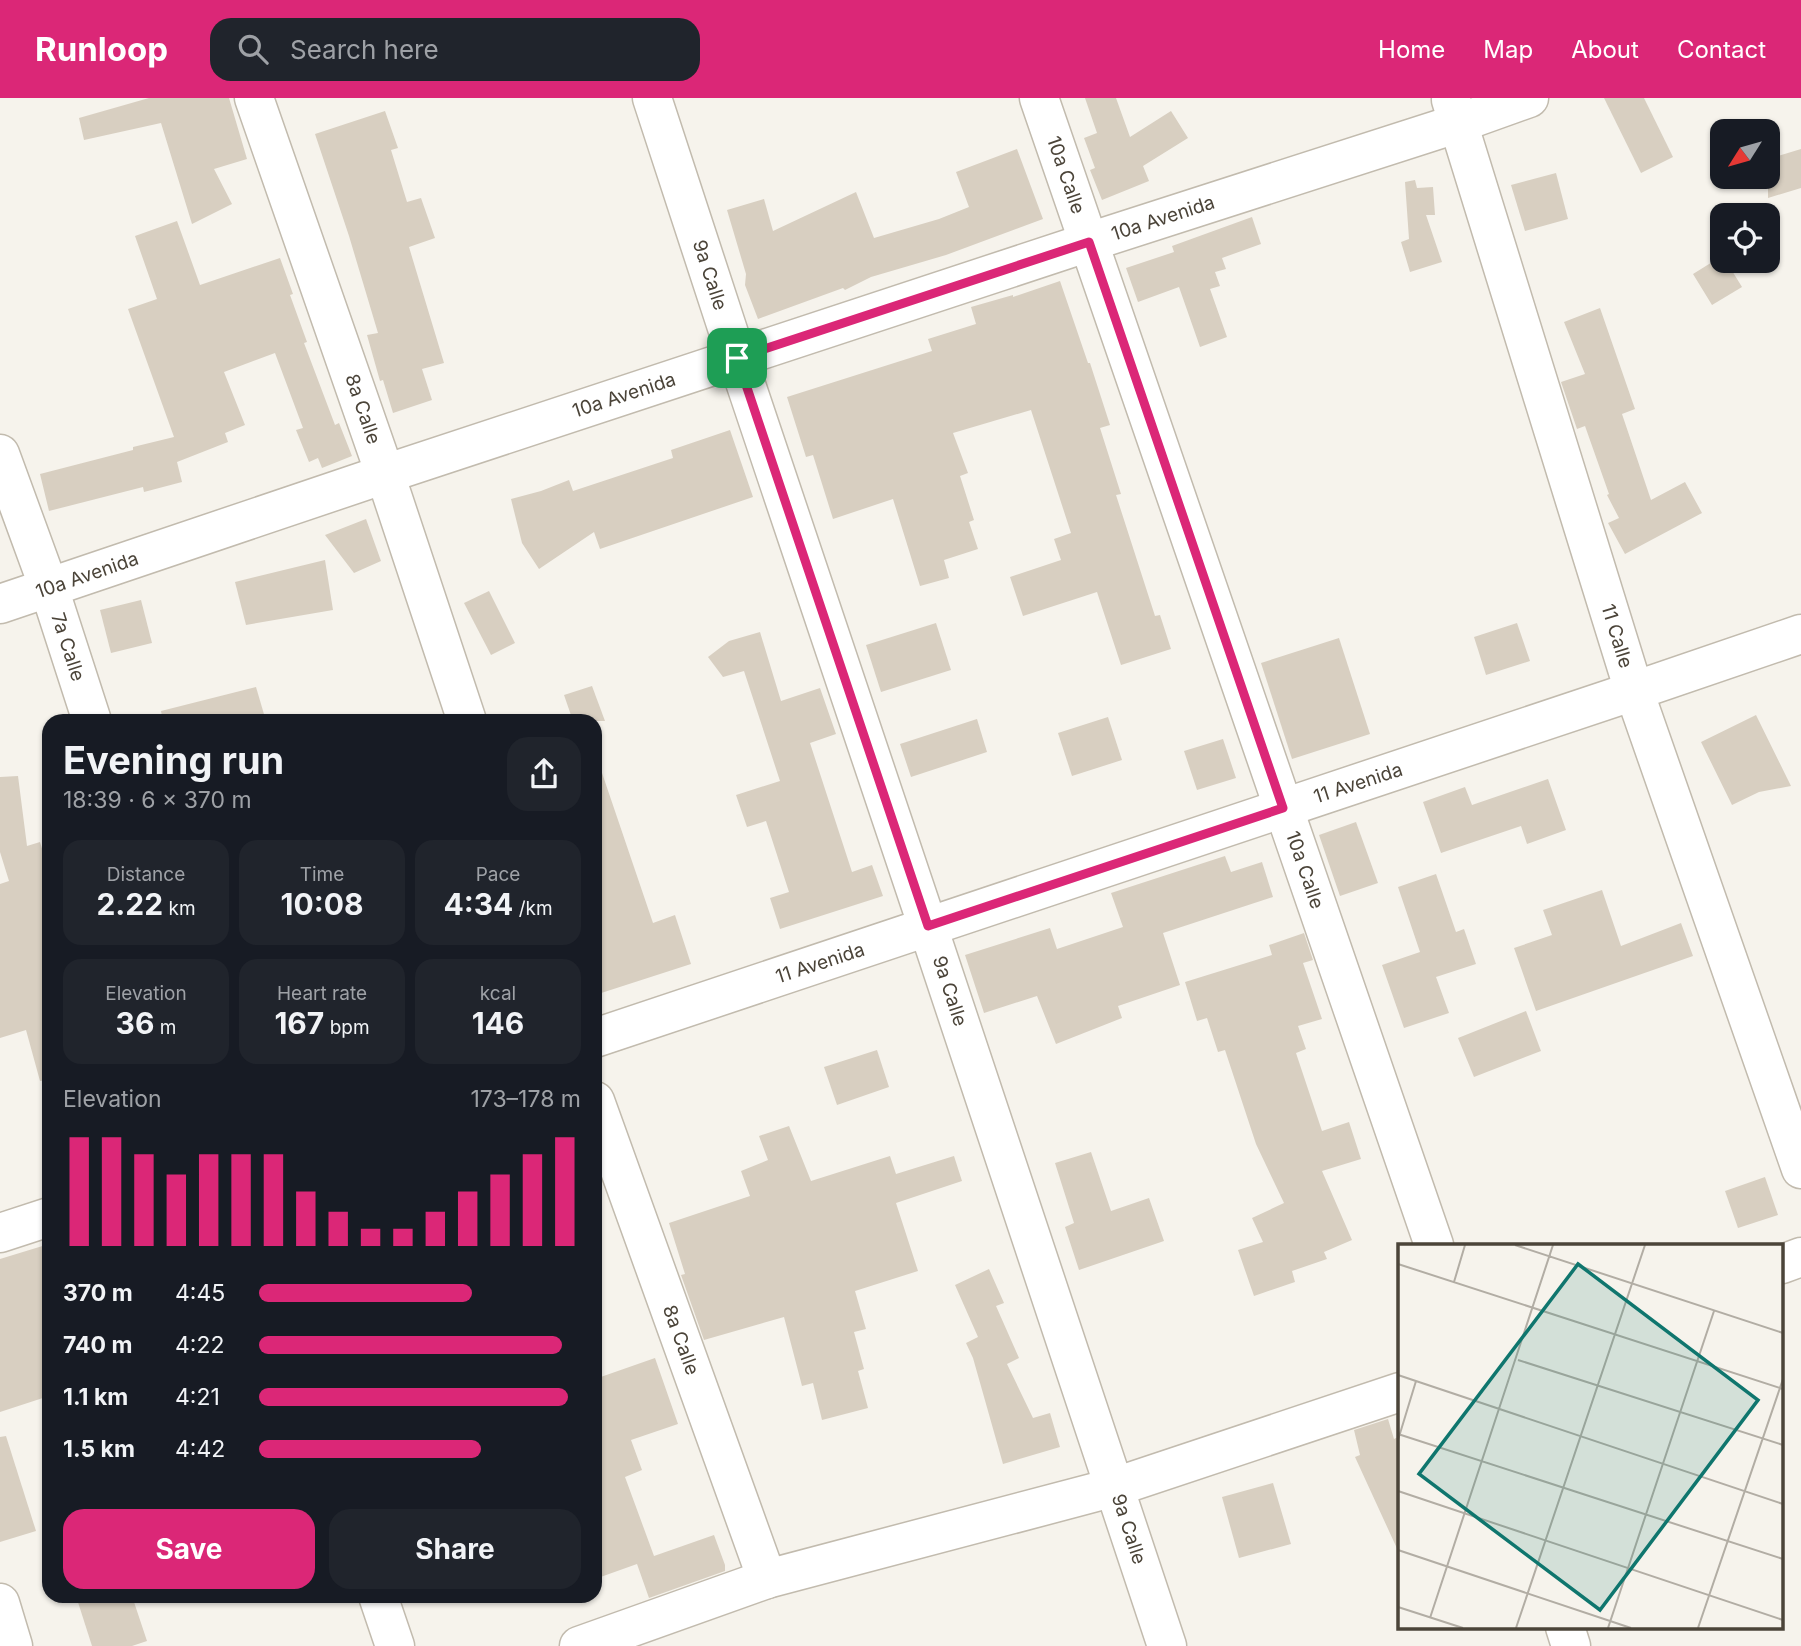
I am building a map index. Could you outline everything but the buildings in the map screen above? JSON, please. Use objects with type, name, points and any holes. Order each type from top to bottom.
[{"type":"street","name":"8a Calle","points":[[254,98],[385,474],[465,714]]},
{"type":"street","name":"9a Calle","points":[[652,98],[1167,1646]]},
{"type":"street","name":"10a Calle","points":[[1039,98],[1434,1244]]},
{"type":"street","name":"10a Avenida","points":[[0,604],[1089,242],[1454,110],[1529,98]]},
{"type":"street","name":"11 Calle","points":[[1454,110],[1634,691],[1801,1169]]},
{"type":"street","name":"7a Calle","points":[[0,454],[49,588],[90,714]]},
{"type":"street","name":"11 Avenida","points":[[602,1036],[1801,634]]},
{"type":"street","name":"8a Calle","points":[[602,1120],[767,1579]]},
{"type":"street","points":[[0,1233],[42,1219]]},
{"type":"street","points":[[1784,1263],[1801,1257]]},
{"type":"street","points":[[579,1646],[767,1579],[1115,1487],[1398,1393]]},
{"type":"street","points":[[0,1603],[13,1646]]},
{"type":"street","points":[[380,1603],[395,1646]]},
{"type":"street","points":[[1565,1628],[1571,1646]]},
{"type":"route","points":[[1089,242],[1283,808],[928,926],[737,358],[1089,242]]}]
